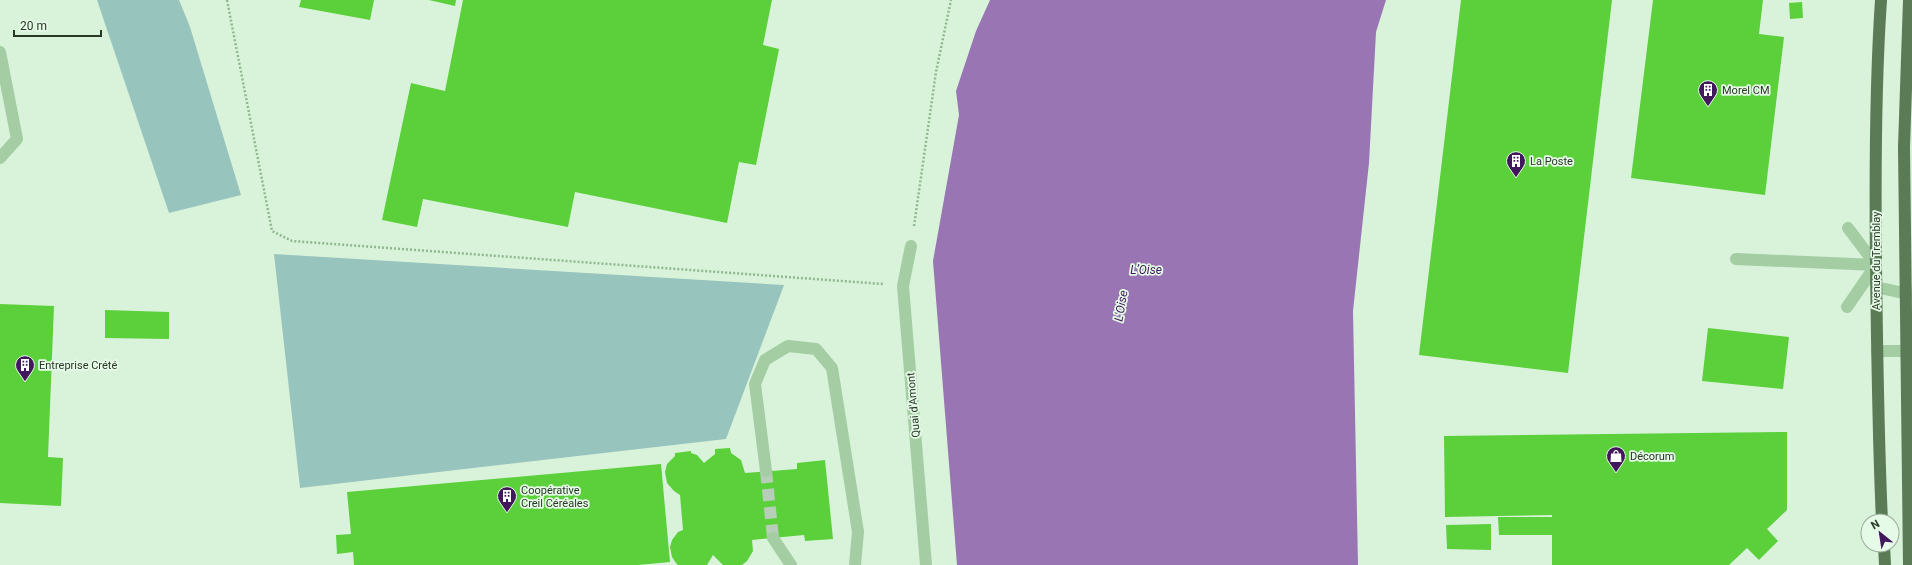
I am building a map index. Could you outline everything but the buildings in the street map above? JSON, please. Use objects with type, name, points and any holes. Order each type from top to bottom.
[{"type":"main road","name":"Avenue du Tremblay","points":[[1881,0],[1878,76],[1876,287],[1882,513]]},
{"type":"main road","points":[[1909,0],[1904,140],[1909,294],[1910,565]]},
{"type":"main road","points":[[1884,553],[1885,565]]},
{"type":"street","points":[[0,52],[17,139],[0,158]]},
{"type":"street","points":[[1848,228],[1876,265]]},
{"type":"street","name":"Quai d'Amont","points":[[911,246],[903,286],[926,565]]},
{"type":"street","points":[[1736,259],[1876,265]]},
{"type":"street","points":[[1847,307],[1876,265]]},
{"type":"street","points":[[1876,287],[1909,294]]},
{"type":"street","points":[[766,471],[755,384],[765,360],[788,346],[816,349],[832,368],[858,532],[855,565]]},
{"type":"street","points":[[1877,351],[1909,351]]},
{"type":"street","points":[[773,538],[791,565]]},
{"type":"path","points":[[227,0],[272,231],[292,241],[903,286]]},
{"type":"path","points":[[911,246],[936,72],[951,0]]},
{"type":"shaded area","points":[[97,0],[179,0],[190,27],[241,195],[169,213]]},
{"type":"shaded area","points":[[274,254],[784,285],[726,439],[300,488]]},
{"type":"water","name":"L’Oise","points":[[990,0],[1386,0],[1376,32],[1369,163],[1353,311],[1358,565],[957,565],[933,261],[959,115],[956,91],[976,31]]},
{"type":"tunnel","points":[[766,471],[773,538]]},
{"type":"place","name":"Morel CM","points":[[1708,107]]},
{"type":"place","name":"La Poste","points":[[1516,178]]},
{"type":"place","name":"Entreprise Crété","points":[[25,382]]},
{"type":"place","name":"Décorum","points":[[1616,473]]},
{"type":"place","name":"Coopérative Creil Céréales","points":[[507,513]]},
{"type":"water label","name":"L'Oise","points":[[1121,306]]}]
